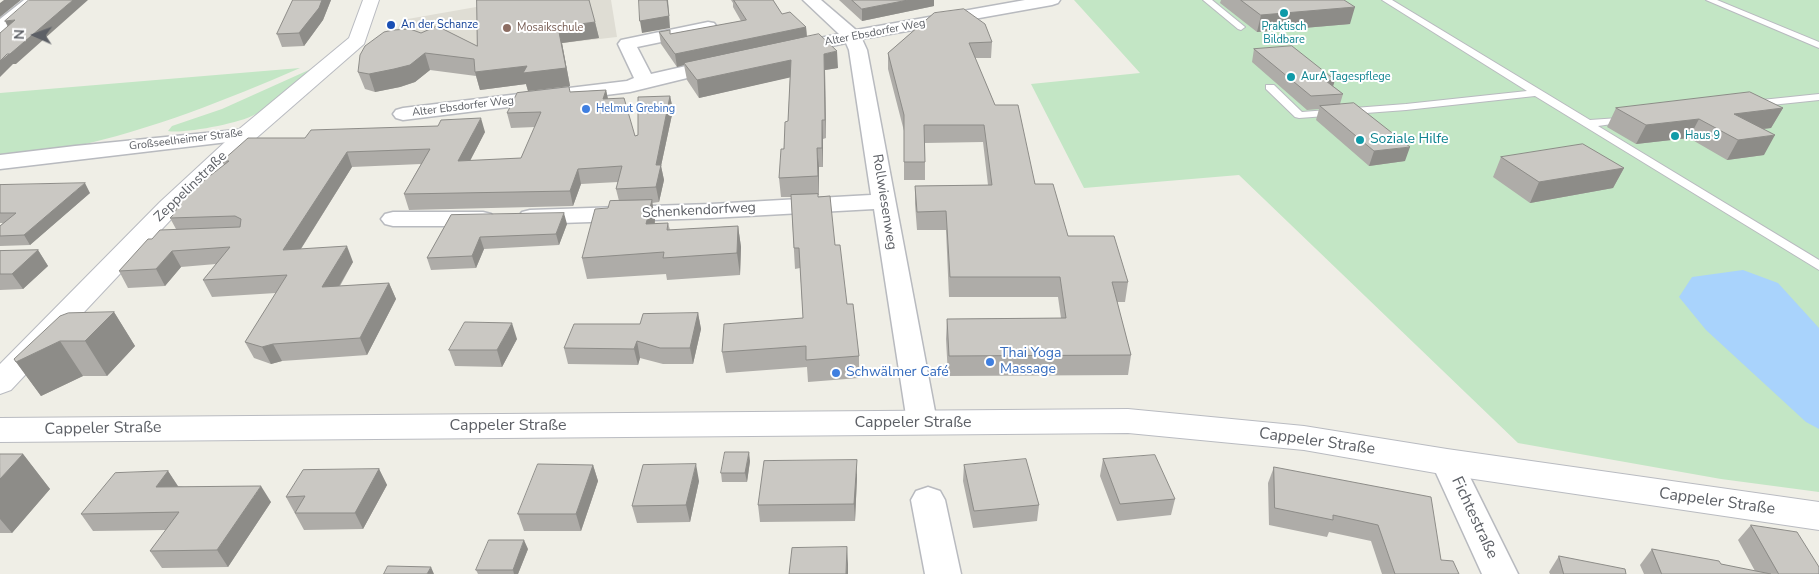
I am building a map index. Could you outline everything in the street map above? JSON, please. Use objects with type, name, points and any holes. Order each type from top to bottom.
[{"type":"main road","name":"Großseelheimer Straße","points":[[246,135],[357,40],[371,0]]},
{"type":"main road","name":"Zeppelinstraße","points":[[0,383],[146,240],[246,135]]},
{"type":"main road","name":"Cappeler Straße","points":[[0,430],[1128,421],[1304,438],[1447,462],[1819,516]]},
{"type":"street","points":[[0,28],[34,0]]},
{"type":"street","points":[[811,0],[852,36]]},
{"type":"street","name":"Alter Ebsdorfer Weg","points":[[776,52],[852,36],[1052,0]]},
{"type":"street","points":[[645,81],[627,44],[708,27]]},
{"type":"street","name":"Rollwiesenweg","points":[[852,36],[858,50],[922,422]]},
{"type":"street","name":"Alter Ebsdorfer Weg","points":[[403,114],[630,86],[739,60]]},
{"type":"street","name":"Großseelheimer Straße","points":[[0,162],[75,152],[246,135]]},
{"type":"street","name":"Schenkendorfweg","points":[[393,219],[498,218],[692,211],[884,201]]},
{"type":"street","name":"Fichtestraße","points":[[1447,462],[1500,574]]},
{"type":"street","points":[[928,500],[943,574]]},
{"type":"lane","points":[[1206,0],[1241,27]]},
{"type":"lane","points":[[1386,0],[1819,266]]},
{"type":"lane","points":[[1710,0],[1819,45]]},
{"type":"lane","points":[[1270,87],[1299,115],[1406,107],[1537,93]]},
{"type":"lane","points":[[1742,106],[1819,97]]},
{"type":"lane","points":[[1587,124],[1636,118]]},
{"type":"shaded area","name":"Mosaikschule","points":[[516,0],[611,0],[617,37],[476,53],[393,37],[402,20]]},
{"type":"green space","points":[[1074,0],[1819,0],[1819,492],[1721,479],[1518,443],[1239,175],[1084,188],[1031,84],[1140,73]]},
{"type":"green space","points":[[300,68],[216,103],[131,132],[63,149],[0,156],[0,93]]},
{"type":"green space","points":[[311,69],[283,94],[254,115],[225,124],[199,129],[176,132],[168,131],[172,126],[222,109]]},
{"type":"water","points":[[1743,270],[1778,283],[1819,328],[1819,429],[1806,422],[1706,330],[1679,297],[1692,277]]},
{"type":"building","points":[[29,0],[73,0],[0,61],[0,33],[15,20],[5,21]]},
{"type":"building","points":[[293,0],[322,0],[319,8],[299,33],[277,34]]},
{"type":"building","points":[[477,0],[589,0],[595,22],[558,27],[566,68],[523,73],[527,66],[475,72],[474,59],[425,53],[410,65],[369,74],[358,72],[360,55],[365,46],[384,32],[393,30],[410,29],[421,33],[437,26],[477,46]]},
{"type":"building","points":[[639,0],[667,0],[669,16],[640,21]]},
{"type":"building","points":[[734,0],[773,0],[782,14],[790,12],[806,27],[675,54],[659,32],[670,30],[670,34],[746,20]]},
{"type":"building","points":[[852,0],[908,0],[862,9]]},
{"type":"building","points":[[1241,0],[1344,0],[1355,7],[1261,15]]},
{"type":"building","points":[[964,9],[985,24],[992,42],[969,43],[995,105],[1018,105],[1035,184],[1053,184],[1068,236],[1114,236],[1128,282],[1112,282],[1131,355],[949,356],[947,319],[1066,318],[1060,277],[950,277],[946,211],[917,212],[915,186],[992,185],[984,125],[924,125],[925,162],[904,162],[904,115],[888,53],[934,13]]},
{"type":"building","points":[[819,34],[837,51],[824,54],[825,120],[822,120],[822,148],[817,148],[818,176],[779,178],[781,149],[784,149],[785,122],[788,121],[791,60],[697,80],[684,63]]},
{"type":"building","points":[[1292,46],[1335,80],[1326,81],[1343,94],[1311,96],[1254,49]]},
{"type":"building","points":[[569,87],[570,92],[606,90],[603,99],[624,98],[635,136],[638,135],[638,97],[670,96],[656,165],[661,165],[656,187],[616,189],[622,166],[578,169],[570,191],[404,194],[430,149],[347,152],[283,250],[347,246],[322,287],[389,283],[360,338],[273,344],[262,347],[245,342],[287,275],[203,280],[230,247],[172,251],[156,269],[119,271],[148,239],[152,239],[160,230],[240,227],[241,219],[235,216],[170,218],[175,213],[179,200],[229,161],[222,161],[248,138],[305,138],[311,130],[438,126],[441,120],[481,118],[458,161],[521,158],[541,112],[507,113],[517,93]]},
{"type":"building","points":[[1750,92],[1783,108],[1734,114],[1775,135],[1738,140],[1699,119],[1646,125],[1616,108]]},
{"type":"building","points":[[1354,103],[1410,147],[1374,151],[1320,106]]},
{"type":"building","points":[[1583,144],[1624,168],[1539,182],[1501,157]]},
{"type":"building","points":[[85,183],[24,235],[0,236],[0,226],[16,213],[0,213],[0,185]]},
{"type":"building","points":[[818,194],[818,197],[830,196],[835,245],[840,245],[847,304],[853,304],[859,356],[806,360],[806,346],[722,352],[724,324],[803,318],[799,248],[794,248],[791,195]]},
{"type":"building","points":[[652,200],[646,224],[668,223],[667,230],[738,226],[737,253],[663,258],[664,252],[582,258],[595,209],[608,208],[610,201]]},
{"type":"building","points":[[564,213],[556,234],[480,237],[472,256],[427,258],[451,215]]},
{"type":"building","points":[[38,250],[12,274],[0,274],[0,251]]},
{"type":"building","points":[[114,312],[85,341],[60,341],[16,362],[14,359],[60,316],[68,313]]},
{"type":"building","points":[[698,313],[690,348],[660,348],[637,341],[634,349],[564,348],[574,324],[640,324],[643,314]]},
{"type":"building","points":[[465,322],[512,323],[497,350],[449,350]]},
{"type":"building","points":[[725,452],[749,452],[745,473],[721,473]]},
{"type":"building","points":[[0,454],[23,454],[0,479]]},
{"type":"building","points":[[1155,455],[1175,499],[1120,504],[1103,459]]},
{"type":"building","points":[[1026,459],[1039,505],[974,511],[964,465]]},
{"type":"building","points":[[857,460],[854,504],[758,505],[764,461]]},
{"type":"building","points":[[538,464],[593,465],[576,514],[518,514]]},
{"type":"building","points":[[696,464],[686,505],[632,506],[643,465]]},
{"type":"building","points":[[1274,467],[1431,497],[1441,560],[1453,561],[1459,574],[1395,574],[1378,525],[1333,515],[1333,520],[1275,508]]},
{"type":"building","points":[[379,469],[355,513],[295,513],[305,496],[286,497],[303,470]]},
{"type":"building","points":[[168,471],[156,487],[261,486],[217,550],[150,551],[179,512],[81,514],[115,473]]},
{"type":"building","points":[[1751,525],[1797,532],[1819,567],[1819,574],[1779,574]]},
{"type":"building","points":[[489,540],[524,540],[513,570],[476,570]]},
{"type":"building","points":[[847,547],[846,574],[789,574],[792,548]]},
{"type":"building","points":[[1652,549],[1719,561],[1721,564],[1771,574],[1662,574]]},
{"type":"building","points":[[1559,556],[1625,569],[1626,574],[1564,574]]},
{"type":"building","points":[[388,566],[431,567],[427,574],[384,574]]},
{"type":"place","name":"Praktisch Bildbare","points":[[1284,13]]},
{"type":"place","name":"An der Schanze","points":[[391,25]]},
{"type":"place","name":"Mosaikschule","points":[[507,28]]},
{"type":"place","name":"AurA Tagespflege","points":[[1291,77]]},
{"type":"place","name":"Helmut Grebing","points":[[586,109]]},
{"type":"place","name":"Haus 9","points":[[1675,136]]},
{"type":"place","name":"Soziale Hilfe","points":[[1360,140]]},
{"type":"place","name":"Thai Yoga Massage","points":[[990,362]]},
{"type":"place","name":"Schwälmer Café","points":[[836,373]]}]
